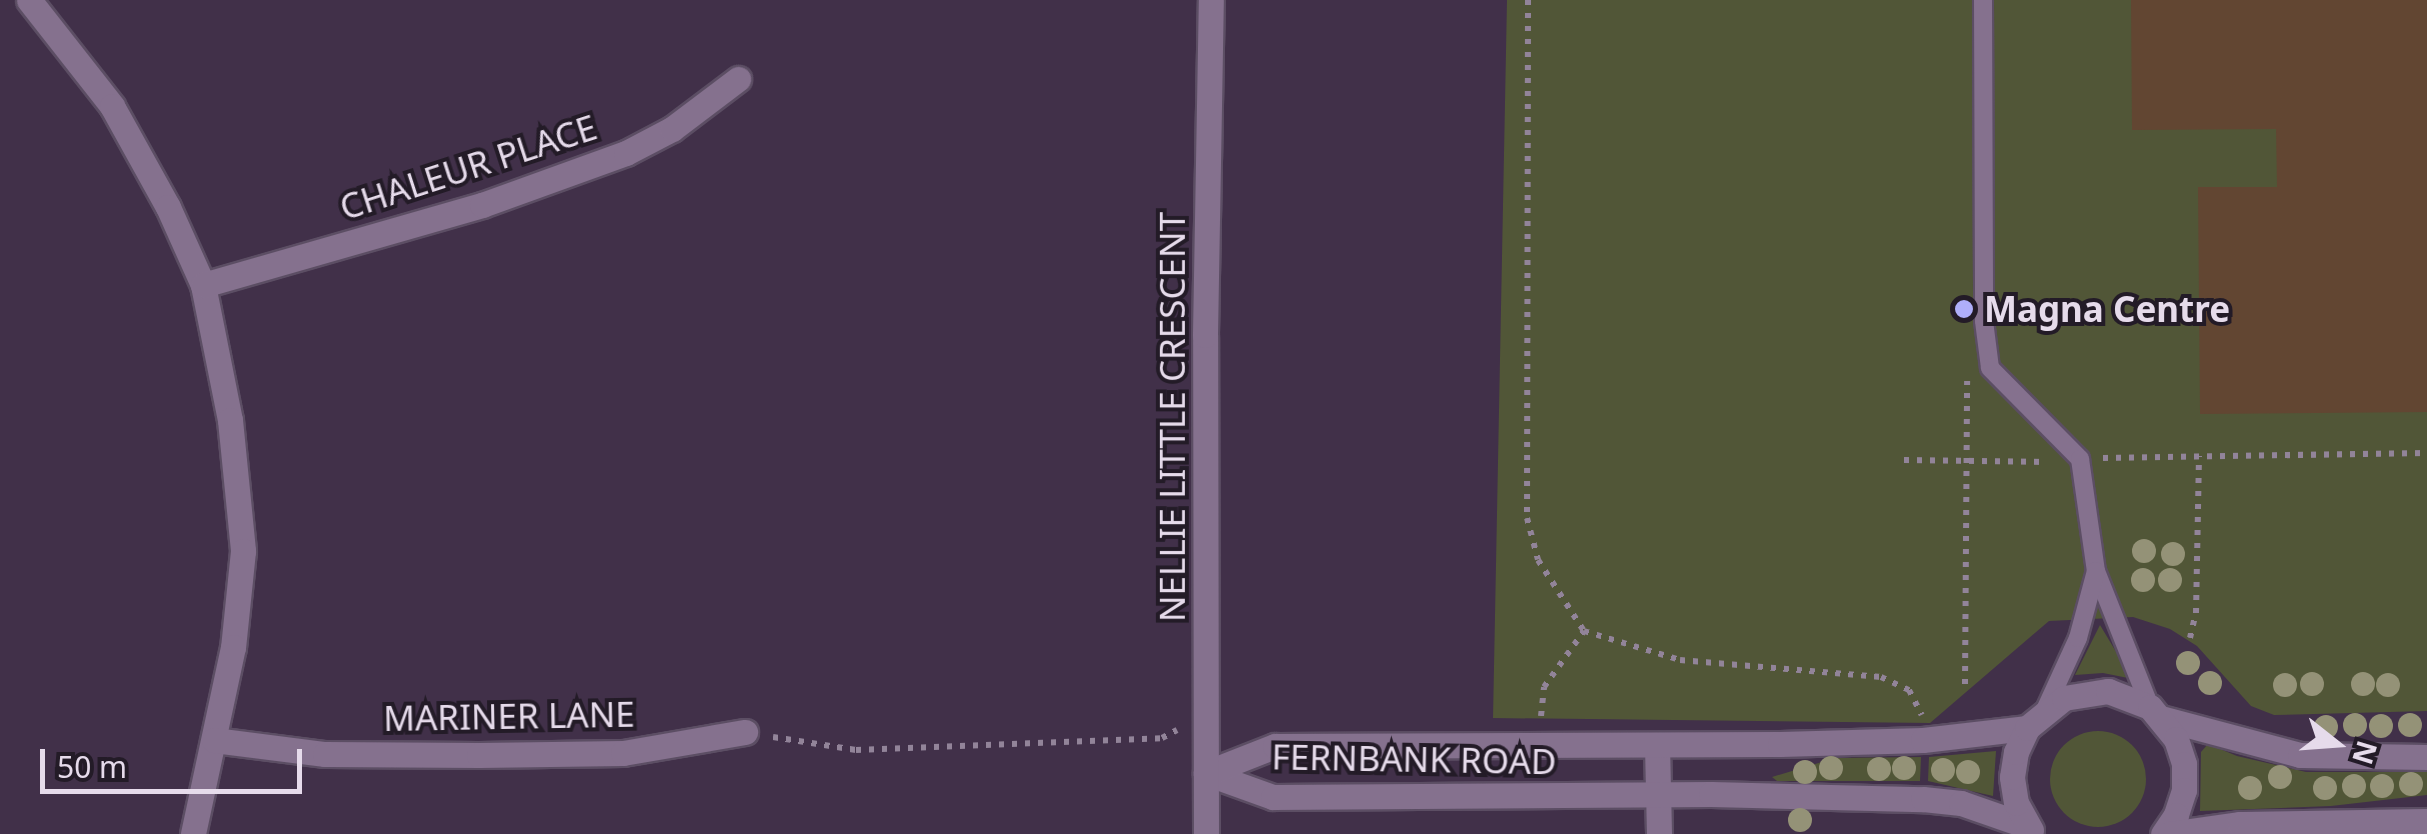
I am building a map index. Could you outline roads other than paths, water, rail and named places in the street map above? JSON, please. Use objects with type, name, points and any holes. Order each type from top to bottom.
[{"type":"street","points":[[30,0],[112,106],[168,207],[203,285],[230,420],[243,551],[233,647],[193,834]]},
{"type":"street","name":"NELLIE LITTLE CRESCENT","points":[[1206,834],[1211,0]]},
{"type":"street","name":"CHALEUR PLACE","points":[[203,285],[482,205],[626,153],[672,129],[738,79]]},
{"type":"street","name":"FERNBANK ROAD","points":[[1206,773],[1275,746],[1536,748],[1924,740],[2036,719],[2086,692],[2119,694],[2156,713]]},
{"type":"street","points":[[2156,713],[2300,755],[2427,756]]},
{"type":"street","points":[[2156,713],[2176,739],[2184,764],[2184,790],[2167,834]]},
{"type":"street","points":[[2031,830],[2016,802],[2012,777],[2016,752],[2036,719]]},
{"type":"street","name":"MARINER LANE","points":[[214,740],[325,754],[497,755],[624,752],[745,732]]},
{"type":"street","points":[[1657,745],[1659,834]]},
{"type":"street","name":"FERNBANK ROAD","points":[[1206,773],[1273,796],[1658,798],[1711,794],[1922,798],[1961,803],[2031,830]]},
{"type":"street","points":[[2167,834],[2240,824],[2427,820]]},
{"type":"lane","points":[[1984,0],[1984,321],[1990,368],[2080,459],[2096,570],[2156,713]]},
{"type":"lane","points":[[2036,719],[2078,638],[2096,570]]},
{"type":"place","name":"Magna Centre","points":[[1964,309]]}]
